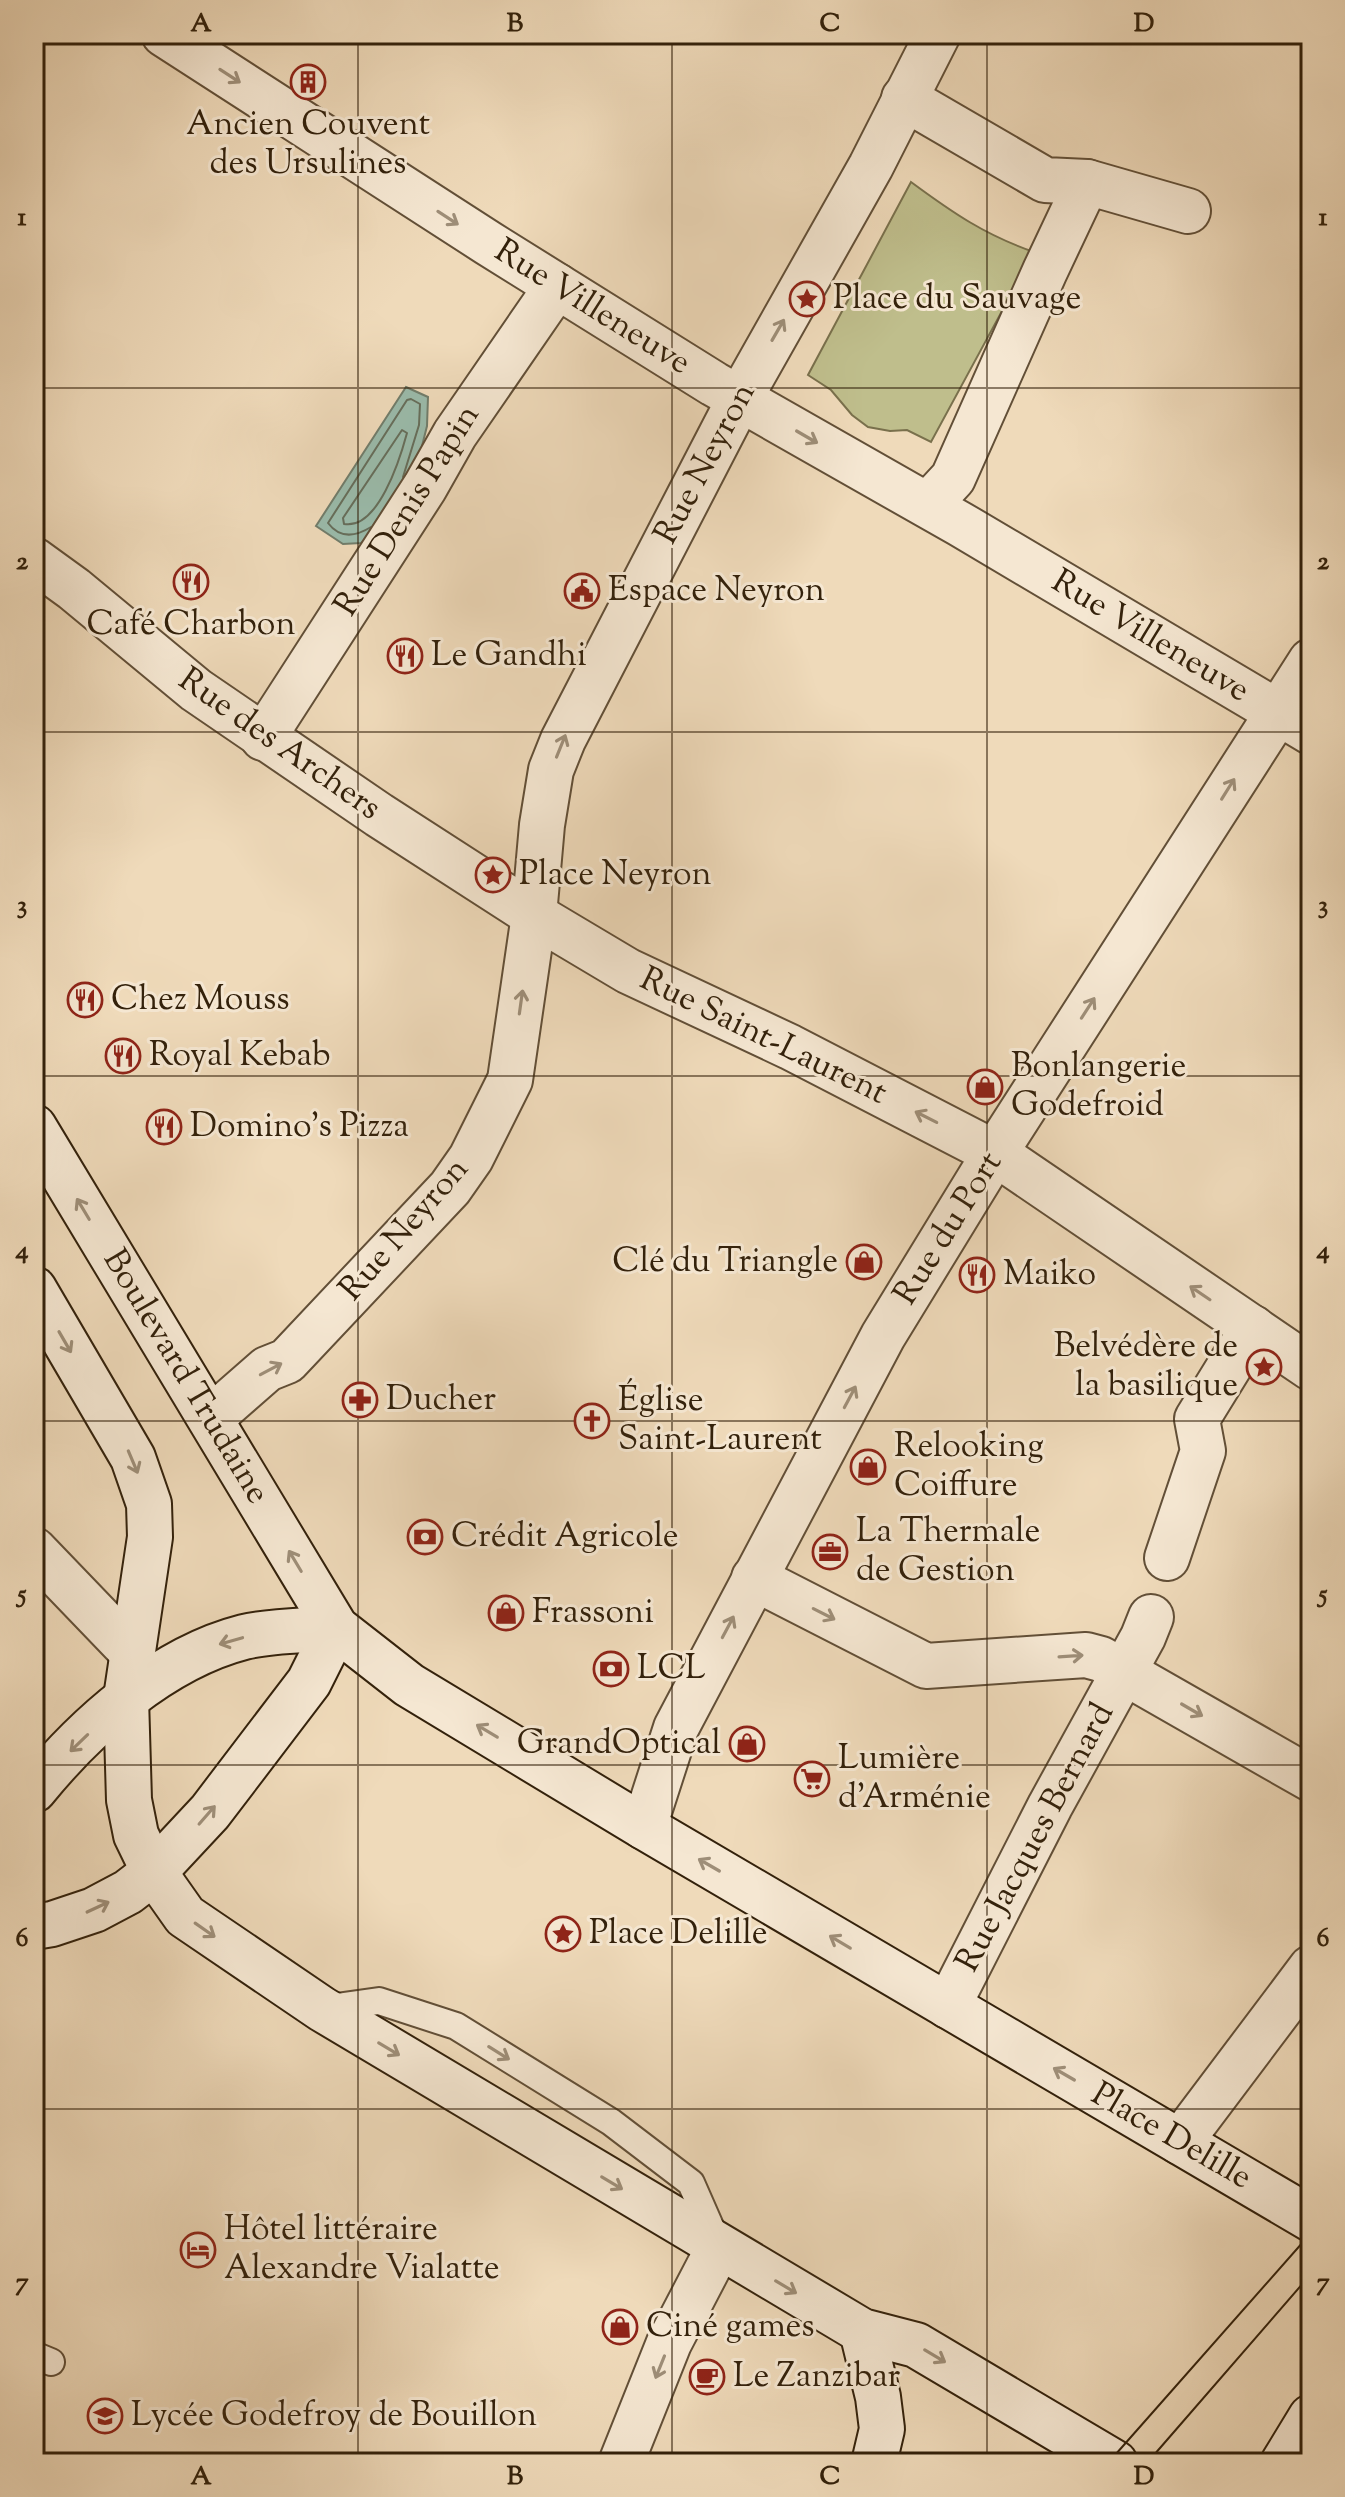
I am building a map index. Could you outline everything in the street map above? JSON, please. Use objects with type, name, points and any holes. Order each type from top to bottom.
[{"type":"street","name":"Rue Villeneuve","points":[[164,34],[557,286],[740,398],[928,505],[1294,722]]},
{"type":"street","name":"Rue Neyron","points":[[211,1418],[267,1369],[287,1361],[450,1188],[471,1158],[510,1080],[534,915],[542,825],[551,770],[563,740],[740,398],[871,166],[938,34]]},
{"type":"street","points":[[904,98],[1045,180],[1087,182],[1188,211]]},
{"type":"street","points":[[928,505],[953,478],[1087,182]]},
{"type":"street","name":"Rue Denis Papin","points":[[263,738],[425,487],[455,434],[557,286]]},
{"type":"street","name":"Rue des Archers","points":[[34,560],[74,589],[196,690],[263,738],[534,915]]},
{"type":"street","name":"Rue du Port","points":[[644,1827],[676,1728],[883,1336],[995,1153],[1294,722],[1311,661]]},
{"type":"street","name":"Rue Saint-Laurent","points":[[534,915],[628,971],[790,1047],[995,1153],[1311,1368]]},
{"type":"street","name":"Boulevard Trudaine","points":[[34,1127],[336,1628]]},
{"type":"street","points":[[34,1289],[133,1458],[149,1504],[150,1537],[126,1698],[129,1800],[136,1835],[154,1872],[185,1916],[322,2009],[719,2247],[862,2331],[916,2345],[1115,2463]]},
{"type":"street","points":[[1167,1558],[1203,1451],[1197,1419],[1253,1328]]},
{"type":"street","points":[[34,1550],[133,1653]]},
{"type":"street","points":[[754,1578],[926,1666],[1086,1655],[1101,1659],[1311,1779]]},
{"type":"street","name":"Rue Jacques Bernard","points":[[948,2006],[1151,1617]]},
{"type":"street","points":[[34,1790],[50,1770],[126,1698],[185,1661],[215,1646],[248,1636],[336,1628]]},
{"type":"street","points":[[34,1927],[94,1910],[128,1892],[154,1872],[210,1812],[309,1682],[336,1628]]},
{"type":"street","name":"Place Delille","points":[[336,1628],[409,1685],[644,1827],[1311,2219]]},
{"type":"street","points":[[1180,2142],[1311,1968]]},
{"type":"street","points":[[621,2463],[669,2343],[719,2247]]},
{"type":"street","points":[[862,2331],[881,2418],[882,2429],[874,2463]]},
{"type":"street","points":[[1283,2463],[1311,2417]]},
{"type":"shaded area","points":[[911,182],[970,222],[1034,252],[931,442],[907,430],[868,427],[852,415],[831,390],[808,375]]},
{"type":"water","points":[[406,387],[428,397],[427,426],[420,454],[379,531],[361,543],[343,544],[316,526]]},
{"type":"tram line","points":[[1108,2463],[1311,2233]]},
{"type":"tram line","points":[[1147,2463],[1311,2274]]},
{"type":"place","name":"Ancien Couvent des Ursulines","points":[[308,82]]},
{"type":"place","name":"Place du Sauvage","points":[[807,299]]},
{"type":"place","name":"Café Charbon","points":[[191,582]]},
{"type":"place","name":"Espace Neyron","points":[[582,591]]},
{"type":"place","name":"Le Gandhi","points":[[405,656]]},
{"type":"place","name":"Place Neyron","points":[[493,875]]},
{"type":"place","name":"Chez Mouss","points":[[85,1000]]},
{"type":"place","name":"Royal Kebab","points":[[123,1056]]},
{"type":"place","name":"Bonlangerie Godefroid","points":[[985,1087]]},
{"type":"place","name":"Domino's Pizza","points":[[164,1127]]},
{"type":"place","name":"Clé du Triangle","points":[[864,1262]]},
{"type":"place","name":"Maiko","points":[[977,1275]]},
{"type":"place","name":"Belvédère de la basilique","points":[[1264,1367]]},
{"type":"place","name":"Ducher","points":[[360,1400]]},
{"type":"place","name":"Église Saint-Laurent","points":[[592,1421]]},
{"type":"place","name":"Relooking Coiffure","points":[[868,1467]]},
{"type":"place","name":"Crédit Agricole","points":[[425,1537]]},
{"type":"place","name":"La Thermale de Gestion","points":[[830,1552]]},
{"type":"place","name":"Frassoni","points":[[506,1613]]},
{"type":"place","name":"LCL","points":[[611,1669]]},
{"type":"place","name":"GrandOptical","points":[[747,1744]]},
{"type":"place","name":"Lumière d'Arménie","points":[[812,1779]]},
{"type":"place","name":"Place Delille","points":[[563,1934]]},
{"type":"place","name":"Hôtel littéraire Alexandre Vialatte","points":[[198,2250]]},
{"type":"place","name":"Ciné games","points":[[620,2327]]},
{"type":"place","name":"Le Zanzibar","points":[[707,2377]]},
{"type":"place","name":"Lycée Godefroy de Bouillon","points":[[105,2416]]}]
